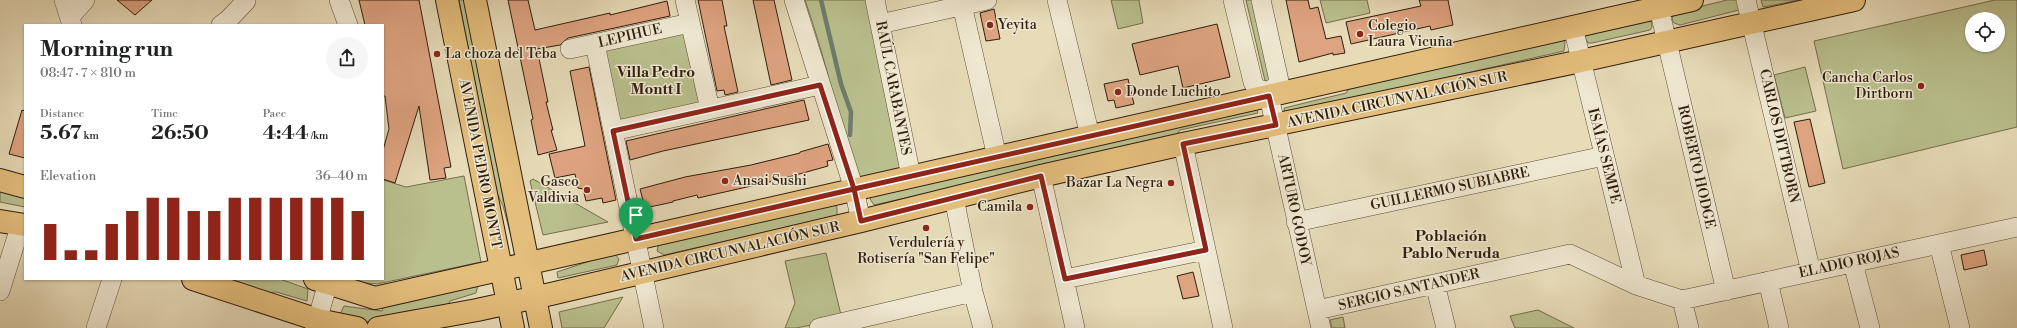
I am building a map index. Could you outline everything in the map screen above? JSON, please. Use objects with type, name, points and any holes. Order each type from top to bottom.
[{"type":"main road","name":"AVENIDA PEDRO MONTT","points":[[447,0],[513,328]]},
{"type":"main road","name":"AVENIDA PEDRO MONTT","points":[[475,0],[541,328]]},
{"type":"main road","points":[[324,280],[375,298],[1090,136],[1268,94],[1573,27],[1657,4],[1692,0]]},
{"type":"main road","name":"AVENIDA CIRCUNVALACIÓN SUR","points":[[378,328],[508,303],[643,273],[1041,176],[1183,144],[1581,62],[1854,0]]},
{"type":"main road","points":[[0,180],[24,187]]},
{"type":"main road","points":[[196,280],[317,324],[357,328]]},
{"type":"street","points":[[68,14],[85,0]]},
{"type":"street","points":[[339,0],[348,24]]},
{"type":"street","points":[[685,0],[710,109]]},
{"type":"street","points":[[794,0],[854,189],[861,221]]},
{"type":"street","name":"RAÚL CARABANTES","points":[[875,0],[911,176]]},
{"type":"street","points":[[880,24],[987,0]]},
{"type":"street","points":[[1057,0],[1090,136]]},
{"type":"street","points":[[1234,0],[1253,82],[1256,88],[1268,94],[1279,82],[1261,0]]},
{"type":"street","name":"CARLOS DITTBORN","points":[[1746,0],[1810,272]]},
{"type":"street","points":[[226,23],[246,1]]},
{"type":"street","name":"ROBERTO HODGE","points":[[1657,4],[1726,291]]},
{"type":"street","points":[[962,5],[997,157]]},
{"type":"street","name":"LEPIHUE","points":[[570,49],[690,23]]},
{"type":"street","name":"ISAÍAS SEMPE","points":[[1573,27],[1636,285]]},
{"type":"street","points":[[595,44],[654,328]]},
{"type":"street","points":[[613,131],[820,85]]},
{"type":"street","name":"ARTURO GODOY","points":[[1268,94],[1319,319]]},
{"type":"street","points":[[1183,144],[1223,328]]},
{"type":"street","name":"GUILLERMO SUBIABRE","points":[[1296,222],[1604,156]]},
{"type":"street","points":[[1041,176],[1075,328]]},
{"type":"street","points":[[954,198],[973,292],[982,328]]},
{"type":"street","points":[[0,291],[15,223]]},
{"type":"street","name":"ELADIO ROJAS","points":[[1682,300],[2017,227]]},
{"type":"street","points":[[1939,244],[1960,328]]},
{"type":"street","points":[[1065,279],[1206,250]]},
{"type":"street","name":"SERGIO SANTANDER","points":[[1319,319],[1435,284],[1570,254],[1636,285],[1682,300]]},
{"type":"street","points":[[1853,263],[1870,328]]},
{"type":"street","points":[[96,328],[112,280]]},
{"type":"street","points":[[317,324],[324,280]]},
{"type":"street","points":[[1768,281],[1779,328]]},
{"type":"street","points":[[1435,284],[1446,328]]},
{"type":"street","points":[[819,328],[973,292]]},
{"type":"street","points":[[1682,300],[1688,328]]},
{"type":"green space","points":[[459,0],[468,0],[515,235],[511,236],[503,206],[495,189]]},
{"type":"green space","points":[[805,0],[866,0],[903,170],[856,181],[826,68]]},
{"type":"green space","points":[[1111,0],[1139,0],[1143,23],[1118,29]]},
{"type":"green space","points":[[1246,0],[1252,0],[1271,84],[1266,85]]},
{"type":"green space","points":[[1320,0],[1367,0],[1370,13],[1326,23]]},
{"type":"green space","points":[[1727,0],[1735,0],[1738,2],[1739,10],[1680,25],[1674,23],[1672,19],[1674,13]]},
{"type":"green space","points":[[1761,0],[1800,0],[1763,7]]},
{"type":"green space","name":"Cancha Carlos Dirtborn","points":[[1995,0],[2017,0],[2017,127],[1843,169],[1814,41]]},
{"type":"green space","points":[[1645,19],[1651,21],[1652,27],[1650,30],[1592,43],[1588,43],[1585,37],[1589,32]]},
{"type":"green space","points":[[684,27],[701,103],[619,122],[603,51]]},
{"type":"green space","points":[[1561,38],[1565,42],[1564,51],[1285,114],[1284,108],[1346,93],[1352,84]]},
{"type":"green space","points":[[1805,67],[1816,111],[1785,118],[1774,75]]},
{"type":"green space","points":[[1256,107],[1258,113],[1180,130],[1175,137],[874,205],[870,199],[873,193]]},
{"type":"green space","points":[[464,176],[481,262],[377,284],[354,282],[351,280],[384,280],[384,180],[406,187]]},
{"type":"green space","points":[[533,179],[608,222],[543,235],[530,181]]},
{"type":"green space","points":[[0,189],[24,197],[24,207],[0,202]]},
{"type":"green space","points":[[832,204],[837,207],[837,216],[664,255],[657,251],[659,242]]},
{"type":"green space","points":[[614,253],[619,259],[617,265],[558,278],[557,272]]},
{"type":"green space","points":[[826,253],[842,319],[796,328],[785,328],[795,303],[785,261]]},
{"type":"green space","points":[[221,280],[283,280],[308,289],[307,301],[276,292],[262,293]]},
{"type":"green space","points":[[478,285],[476,293],[450,301],[447,308],[377,323],[343,318],[340,314],[344,306],[382,311],[384,303]]},
{"type":"green space","points":[[623,297],[604,328],[562,328],[559,312]]},
{"type":"green space","points":[[1538,310],[1574,328],[1515,328],[1510,316]]},
{"type":"green space","points":[[1343,317],[1345,328],[1332,328],[1330,320]]},
{"type":"building","points":[[117,0],[152,0],[135,15]]},
{"type":"building","points":[[359,0],[419,0],[451,167],[444,168],[446,178],[430,180],[419,106],[395,183],[384,179],[384,146],[389,129],[384,96],[384,24],[365,24]]},
{"type":"building","points":[[508,0],[528,0],[535,30],[610,13],[610,15],[667,1],[670,16],[568,38],[560,45],[537,49],[548,102],[546,102],[553,130],[551,130],[557,150],[538,155],[531,120],[533,119]]},
{"type":"building","points":[[698,0],[722,0],[727,26],[724,26],[738,92],[725,95],[724,90],[717,91]]},
{"type":"building","points":[[753,0],[774,0],[792,80],[771,85]]},
{"type":"building","points":[[1286,0],[1308,0],[1310,9],[1318,7],[1326,39],[1341,36],[1345,53],[1333,55],[1333,53],[1299,62]]},
{"type":"building","points":[[1419,0],[1448,0],[1453,25],[1431,30],[1430,26],[1351,44],[1346,22],[1421,6]]},
{"type":"building","name":"Yeyita","points":[[994,9],[1000,39],[986,41],[980,13]]},
{"type":"building","points":[[1217,24],[1230,77],[1183,88],[1178,66],[1140,75],[1132,44]]},
{"type":"building","points":[[589,67],[616,200],[603,203],[602,198],[586,201],[583,189],[578,188],[575,174],[555,178],[549,154],[585,146],[570,71]]},
{"type":"building","name":"Donde Luchito","points":[[1128,79],[1134,104],[1116,108],[1114,100],[1108,101],[1104,84]]},
{"type":"building","points":[[804,100],[809,120],[663,151],[630,160],[626,141]]},
{"type":"building","points":[[22,110],[24,111],[24,158],[9,154]]},
{"type":"building","points":[[1810,119],[1825,183],[1809,187],[1794,122]]},
{"type":"building","points":[[828,144],[833,160],[827,161],[828,166],[778,180],[698,198],[697,195],[645,208],[640,189],[685,177],[751,165],[800,153]]},
{"type":"building","points":[[1984,250],[1987,265],[1964,270],[1961,255]]},
{"type":"building","points":[[1193,272],[1199,296],[1183,299],[1177,276]]},
{"type":"waterway","points":[[821,0],[841,84],[851,112],[850,135]]},
{"type":"place","name":"Yeyita","points":[[990,25]]},
{"type":"place","name":"Colegio Laura Vicuña","points":[[1360,34]]},
{"type":"place","name":"La choza del Teba","points":[[437,54]]},
{"type":"place","name":"Cancha Carlos Dirtborn","points":[[1921,86]]},
{"type":"place","name":"Donde Luchito","points":[[1118,92]]},
{"type":"place","name":"Ansai Sushi","points":[[725,181]]},
{"type":"place","name":"Bazar La Negra","points":[[1171,183]]},
{"type":"place","name":"Gasco Valdivia","points":[[587,190]]},
{"type":"place","name":"Camila","points":[[1030,207]]},
{"type":"place","name":"Verdulería y Rotisería \"San Felipe\"","points":[[926,228]]},
{"type":"district","name":"Villa Pedro Montt I","points":[[656,80]]},
{"type":"district","name":"Población Pablo Neruda","points":[[1451,244]]},
{"type":"route","points":[[636,239],[613,131],[820,85],[854,189],[1269,96],[1276,125],[1183,144],[1206,250],[1065,279],[1041,176],[861,221],[854,189],[636,239]]}]
